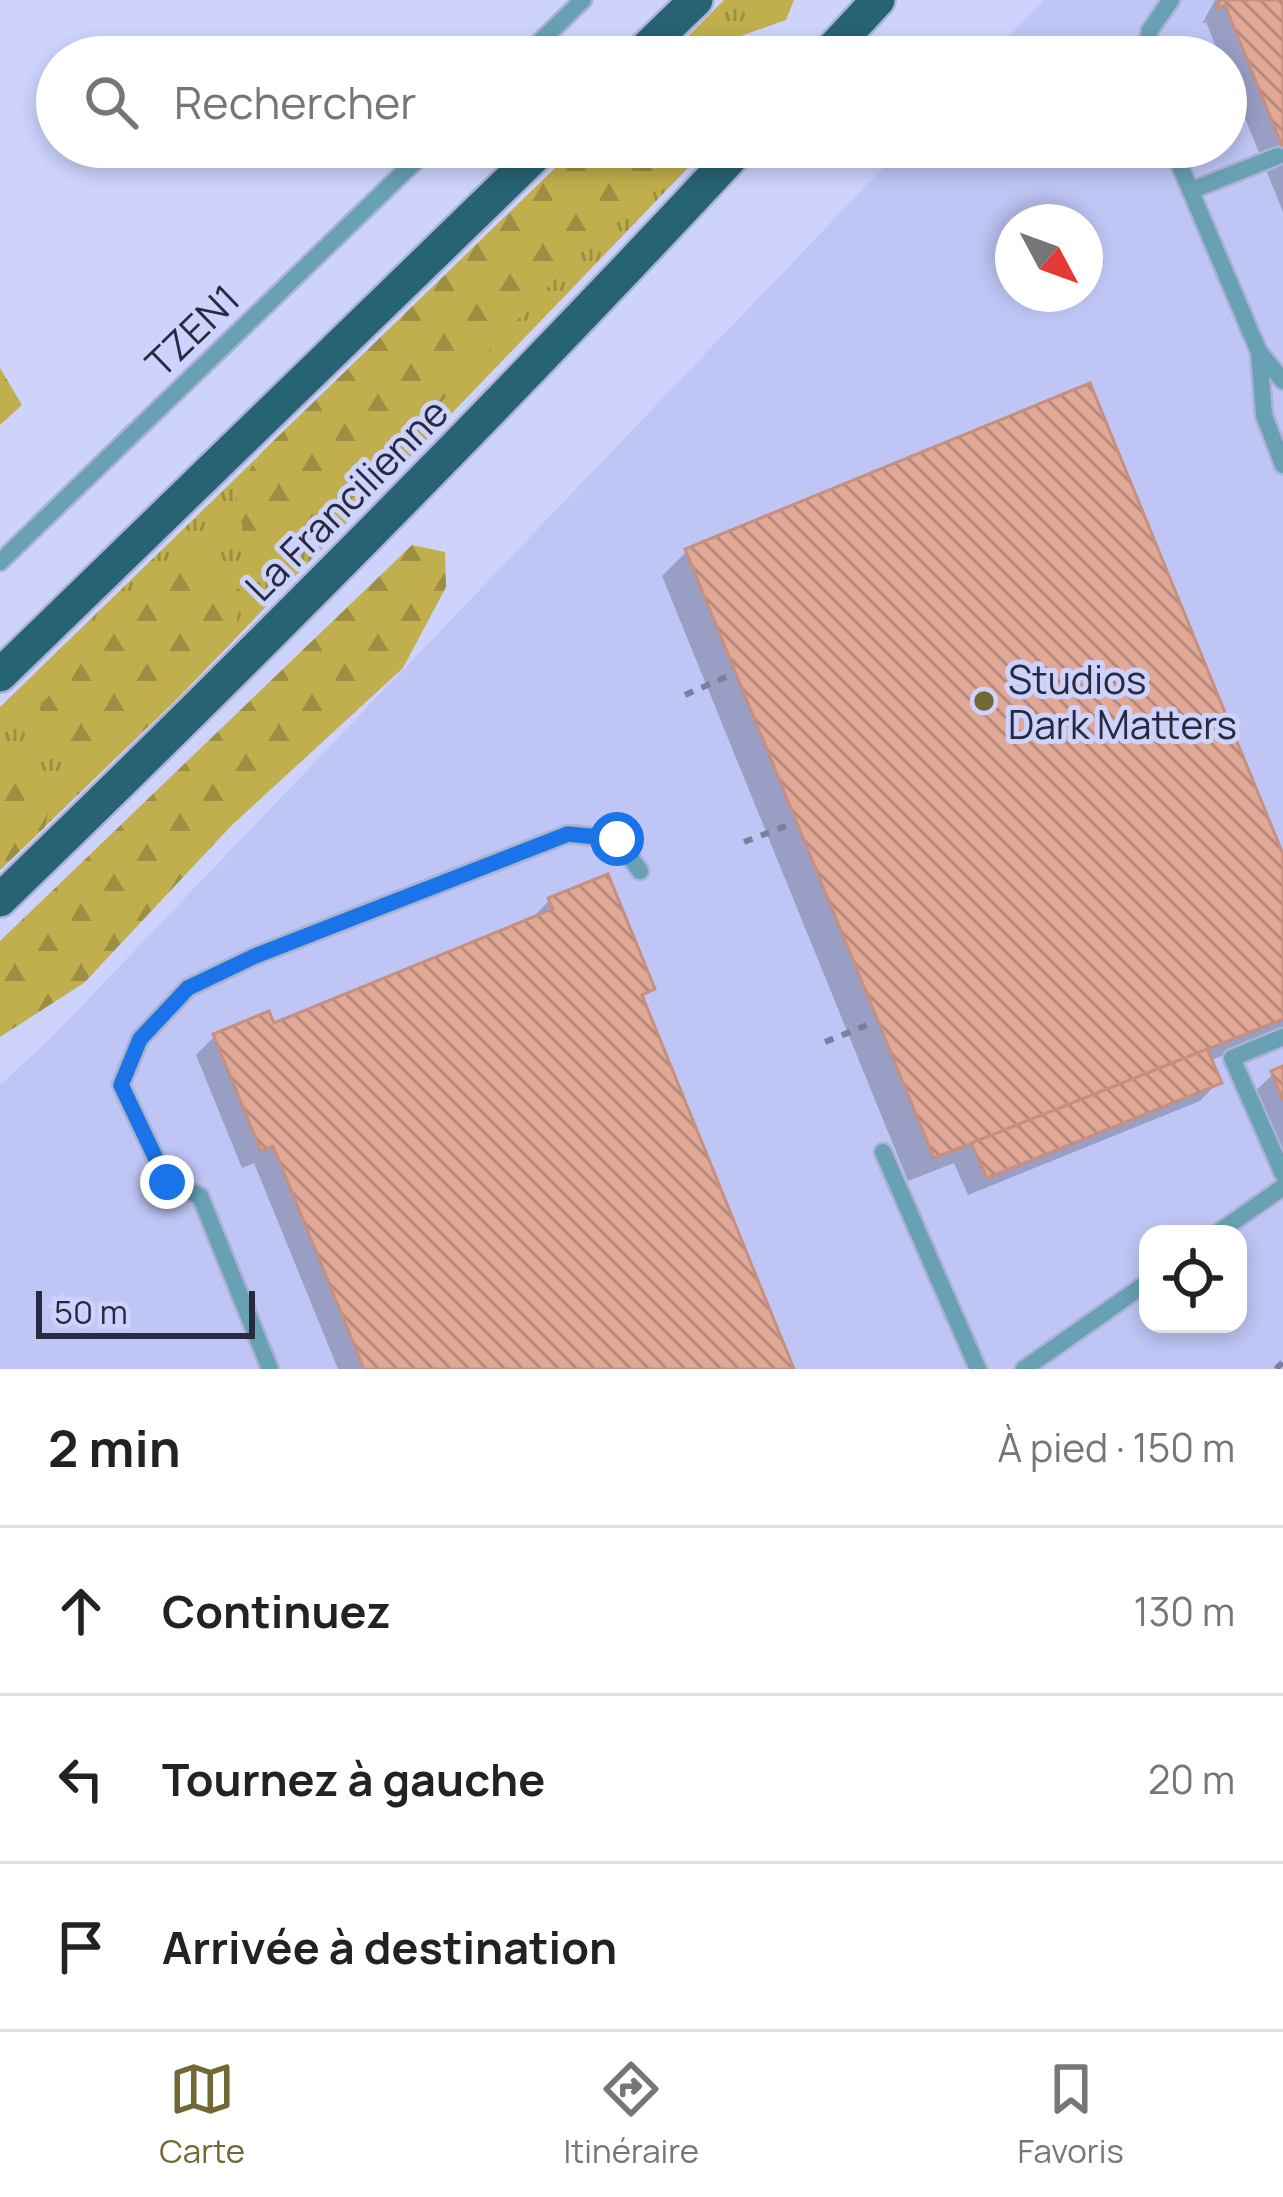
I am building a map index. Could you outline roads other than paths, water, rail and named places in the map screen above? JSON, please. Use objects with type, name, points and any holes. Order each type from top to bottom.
[{"type":"highway","points":[[659,36],[696,0]]},
{"type":"highway","points":[[845,36],[878,0]]},
{"type":"highway","points":[[0,675],[522,168]]},
{"type":"highway","name":"La Francilienne","points":[[0,900],[364,542],[721,168]]},
{"type":"lane","points":[[546,36],[583,0]]},
{"type":"lane","points":[[1149,36],[1171,0]]},
{"type":"lane","points":[[1247,168],[1278,156]]},
{"type":"lane","name":"TZEN1","points":[[0,562],[408,168]]},
{"type":"lane","points":[[1181,168],[1259,352],[1283,381]]},
{"type":"lane","points":[[1190,190],[1247,168]]},
{"type":"lane","points":[[1259,352],[1264,416],[1283,465]]},
{"type":"lane","points":[[270,1369],[200,1196],[167,1182],[121,1085],[140,1039],[188,988],[255,956],[568,834],[617,839],[640,871]]},
{"type":"lane","points":[[1283,1037],[1232,1058],[1283,1174]]},
{"type":"lane","points":[[883,1153],[978,1369]]},
{"type":"lane","points":[[1229,1225],[1283,1186]]},
{"type":"lane","points":[[1024,1369],[1139,1288]]},
{"type":"place","name":"Studios Dark Matters","points":[[984,701]]}]
